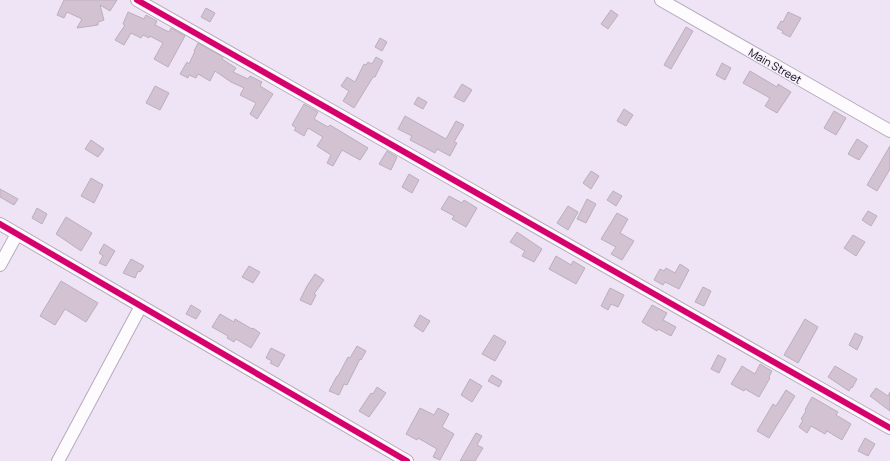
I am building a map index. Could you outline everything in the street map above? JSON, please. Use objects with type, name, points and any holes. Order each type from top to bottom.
[{"type":"street","points":[[137,0],[890,428]]},
{"type":"street","name":"Main Street","points":[[661,0],[890,131]]},
{"type":"street","points":[[0,224],[407,461]]},
{"type":"street","points":[[0,265],[17,234]]},
{"type":"street","points":[[58,461],[141,306]]},
{"type":"building","points":[[64,0],[117,0],[110,11],[100,5],[104,20],[98,22],[98,25],[77,28],[82,19],[67,12],[64,18],[57,15]]},
{"type":"building","points":[[206,8],[215,13],[210,22],[201,17]]},
{"type":"building","points":[[611,10],[618,15],[608,29],[601,24]]},
{"type":"building","points":[[128,12],[144,19],[146,15],[157,21],[155,25],[169,32],[171,28],[185,36],[168,67],[154,59],[163,43],[150,36],[149,38],[143,35],[141,38],[131,33],[124,45],[115,40],[125,25],[123,24]]},
{"type":"building","points":[[788,12],[801,18],[790,37],[782,33],[783,31],[777,28],[781,21],[783,22]]},
{"type":"building","points":[[686,27],[693,31],[671,69],[664,65]]},
{"type":"building","points":[[380,38],[387,42],[382,51],[375,47]]},
{"type":"building","points":[[198,43],[223,57],[222,59],[236,68],[233,72],[248,79],[250,76],[262,82],[260,86],[273,94],[257,119],[250,114],[256,103],[240,95],[244,88],[231,82],[215,71],[210,81],[198,74],[196,78],[189,75],[188,78],[180,74],[187,62],[189,64]]},
{"type":"building","points":[[376,57],[383,61],[375,77],[373,77],[354,108],[343,101],[349,91],[341,86],[347,77],[355,82],[364,64],[366,65],[368,62],[372,64]]},
{"type":"building","points":[[722,63],[731,68],[725,80],[716,75]]},
{"type":"building","points":[[750,71],[777,87],[778,84],[791,92],[777,113],[765,106],[770,98],[743,83]]},
{"type":"building","points":[[462,84],[472,90],[464,102],[454,97]]},
{"type":"building","points":[[155,86],[169,93],[160,110],[146,103]]},
{"type":"building","points":[[418,97],[427,102],[423,109],[414,104]]},
{"type":"building","points":[[304,104],[318,112],[314,119],[328,127],[330,125],[368,148],[360,160],[342,150],[333,166],[327,163],[331,155],[317,146],[323,137],[308,128],[304,136],[294,130],[296,128],[292,125]]},
{"type":"building","points":[[624,109],[633,115],[626,126],[617,121]]},
{"type":"building","points":[[834,111],[846,118],[836,135],[824,128]]},
{"type":"building","points":[[405,116],[446,139],[456,121],[464,125],[454,142],[457,143],[450,156],[437,149],[435,153],[410,140],[412,136],[398,129]]},
{"type":"building","points":[[857,139],[868,146],[859,160],[848,154]]},
{"type":"building","points":[[91,140],[104,149],[98,157],[85,149]]},
{"type":"building","points":[[890,146],[890,169],[877,191],[867,185]]},
{"type":"building","points":[[387,151],[397,157],[391,170],[379,164]]},
{"type":"building","points":[[591,171],[599,176],[591,189],[583,183]]},
{"type":"building","points":[[409,174],[419,180],[412,193],[402,187]]},
{"type":"building","points":[[91,178],[103,185],[94,203],[81,196]]},
{"type":"building","points":[[0,189],[18,199],[14,205],[0,197]]},
{"type":"building","points":[[613,191],[622,196],[616,206],[607,200]]},
{"type":"building","points":[[449,196],[462,203],[464,200],[477,208],[466,227],[452,219],[454,216],[441,209]]},
{"type":"building","points":[[587,199],[596,204],[586,223],[577,219]]},
{"type":"building","points":[[568,206],[578,212],[568,230],[557,223]]},
{"type":"building","points":[[37,208],[47,214],[42,224],[32,218]]},
{"type":"building","points":[[868,211],[877,216],[871,226],[862,220]]},
{"type":"building","points":[[617,213],[628,219],[620,233],[634,241],[622,260],[611,254],[616,247],[601,239]]},
{"type":"building","points":[[66,217],[92,233],[81,251],[56,234]]},
{"type":"building","points":[[517,232],[542,249],[534,262],[522,256],[525,251],[510,242]]},
{"type":"building","points":[[853,235],[865,242],[856,256],[844,248]]},
{"type":"building","points":[[104,244],[115,251],[106,266],[99,263],[103,256],[99,253]]},
{"type":"building","points":[[556,256],[571,265],[573,261],[585,268],[576,284],[549,269]]},
{"type":"building","points":[[131,259],[144,266],[140,272],[138,271],[135,278],[123,273]]},
{"type":"building","points":[[680,264],[689,270],[679,289],[665,282],[663,285],[654,280],[660,269],[664,271],[666,268],[675,273]]},
{"type":"building","points":[[249,266],[260,272],[253,283],[242,277]]},
{"type":"building","points":[[315,274],[324,280],[314,294],[316,295],[311,305],[300,300]]},
{"type":"building","points":[[61,281],[98,303],[86,322],[65,309],[55,325],[40,316]]},
{"type":"building","points":[[703,287],[711,291],[704,306],[695,302]]},
{"type":"building","points":[[610,288],[624,295],[618,307],[611,304],[608,310],[601,306]]},
{"type":"building","points":[[191,305],[201,311],[196,319],[186,314]]},
{"type":"building","points":[[652,305],[667,313],[663,320],[676,327],[671,336],[658,329],[657,331],[642,322]]},
{"type":"building","points":[[220,314],[234,322],[235,319],[260,333],[251,348],[236,339],[234,342],[227,338],[228,336],[212,327]]},
{"type":"building","points":[[420,315],[430,321],[423,332],[414,326]]},
{"type":"building","points":[[805,319],[818,327],[798,363],[784,355]]},
{"type":"building","points":[[855,333],[863,337],[857,350],[849,345]]},
{"type":"building","points":[[494,335],[506,342],[495,361],[482,354]]},
{"type":"building","points":[[357,346],[366,351],[361,360],[360,359],[347,385],[344,384],[339,395],[329,391],[348,357],[350,358]]},
{"type":"building","points":[[271,348],[285,355],[278,367],[270,363],[272,361],[266,358]]},
{"type":"building","points":[[718,355],[726,359],[719,373],[711,369]]},
{"type":"building","points":[[760,364],[772,371],[769,377],[770,378],[759,397],[745,389],[744,391],[731,384],[742,366],[755,374]]},
{"type":"building","points":[[835,366],[857,379],[849,391],[828,377]]},
{"type":"building","points":[[492,375],[502,381],[499,387],[488,381]]},
{"type":"building","points":[[470,379],[482,386],[472,402],[461,395]]},
{"type":"building","points":[[377,387],[386,393],[369,417],[359,411]]},
{"type":"building","points":[[876,388],[888,396],[890,392],[890,411],[870,396]]},
{"type":"building","points":[[786,390],[795,396],[769,438],[757,431],[773,404],[776,406]]},
{"type":"building","points":[[812,397],[838,412],[836,415],[851,424],[842,440],[827,431],[825,434],[811,426],[807,433],[799,427],[803,420],[801,419]]},
{"type":"building","points":[[420,408],[434,415],[438,408],[449,414],[442,427],[454,434],[440,460],[433,457],[437,449],[418,438],[417,440],[406,434]]},
{"type":"building","points":[[476,433],[482,436],[477,445],[483,448],[475,461],[460,461]]},
{"type":"building","points":[[865,438],[875,444],[868,456],[858,451]]},
{"type":"cycle path","points":[[137,0],[890,428]]},
{"type":"cycle path","points":[[0,224],[407,461]]}]
